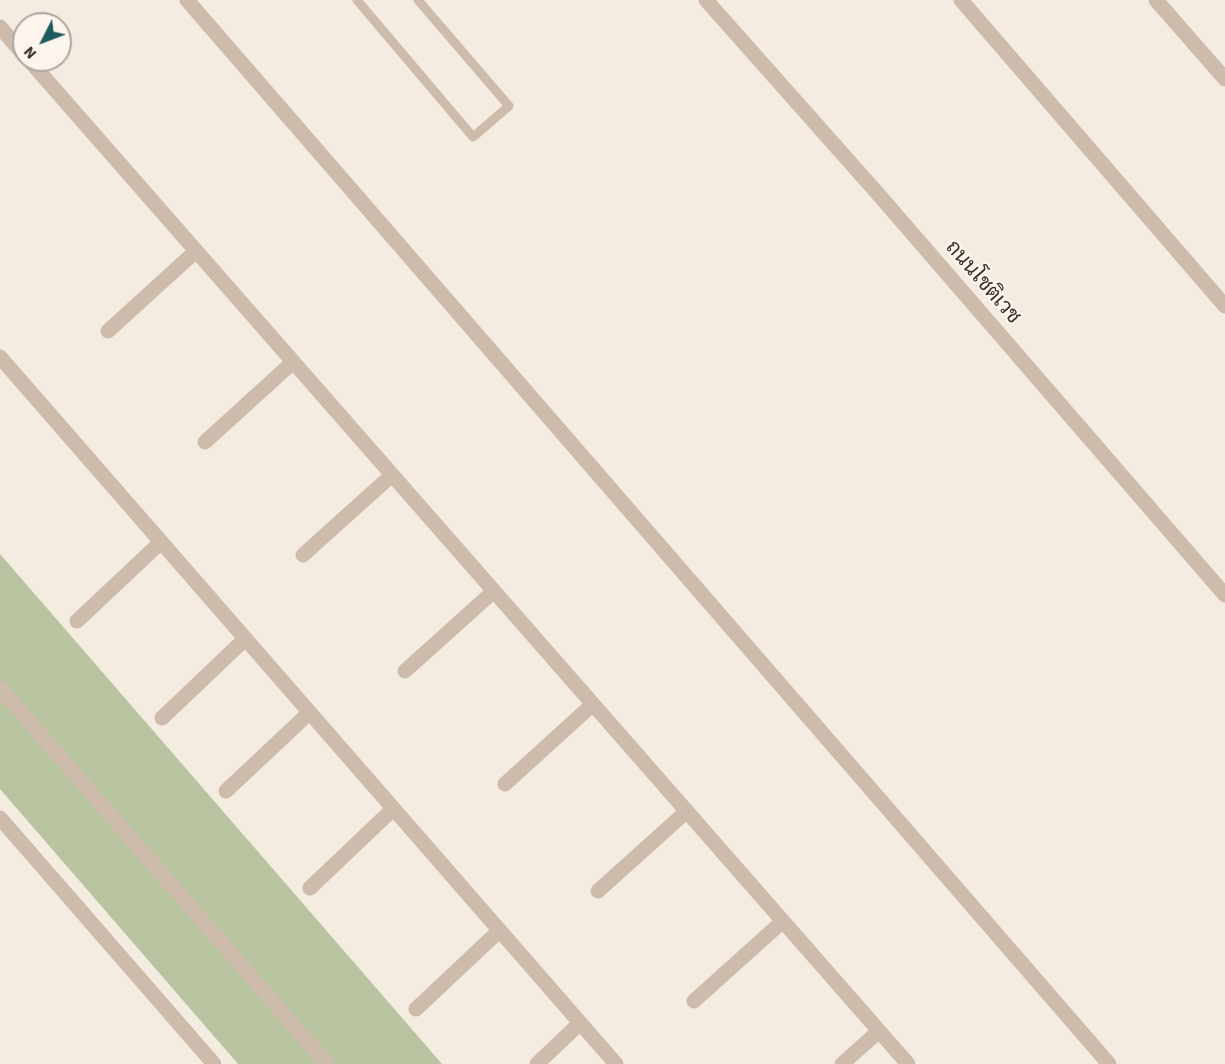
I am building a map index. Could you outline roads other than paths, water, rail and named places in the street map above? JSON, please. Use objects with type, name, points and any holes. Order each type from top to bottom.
[{"type":"street","points":[[187,0],[1109,1064]]},
{"type":"street","name":"ถนนโชติเวช","points":[[706,0],[879,195],[1225,595]]},
{"type":"street","points":[[961,0],[1225,306]]},
{"type":"street","points":[[1156,0],[1225,79]]},
{"type":"street","points":[[0,27],[12,41]]},
{"type":"street","points":[[39,72],[908,1064]]},
{"type":"street","points":[[108,331],[196,251]]},
{"type":"street","points":[[0,357],[616,1064]]},
{"type":"street","points":[[205,442],[294,362]]},
{"type":"street","points":[[303,555],[392,474]]},
{"type":"street","points":[[77,621],[160,543]]},
{"type":"street","points":[[405,671],[494,591]]},
{"type":"street","points":[[162,718],[244,639]]},
{"type":"street","points":[[0,688],[327,1064]]},
{"type":"street","points":[[505,784],[593,704]]},
{"type":"street","points":[[226,791],[309,713]]},
{"type":"street","points":[[310,888],[393,809]]},
{"type":"street","points":[[598,891],[687,811]]},
{"type":"street","points":[[0,818],[214,1064]]},
{"type":"street","points":[[694,1001],[783,921]]},
{"type":"street","points":[[416,1009],[499,931]]},
{"type":"street","points":[[537,1064],[580,1023]]},
{"type":"street","points":[[842,1064],[879,1030]]},
{"type":"lane","points":[[357,0],[472,137],[509,106],[418,0]]}]
